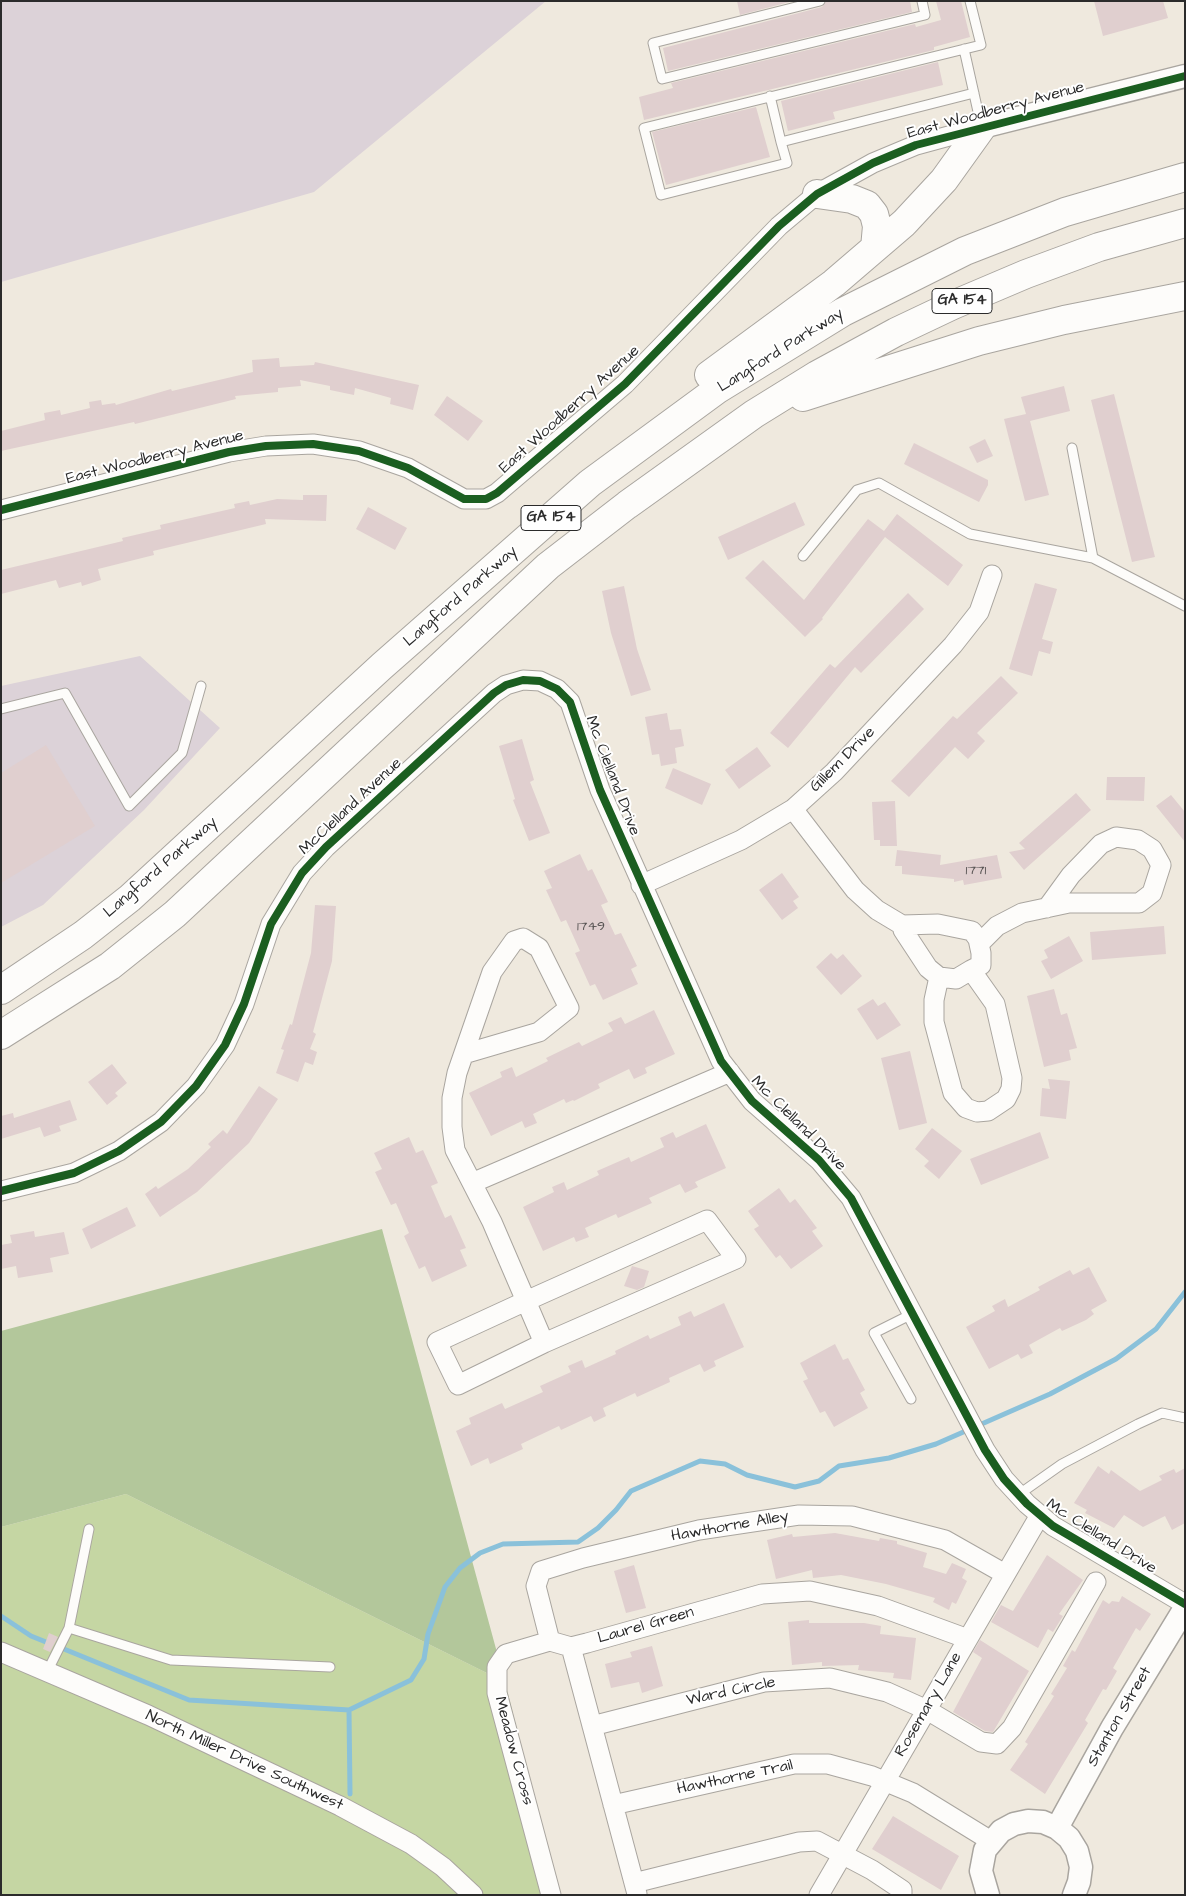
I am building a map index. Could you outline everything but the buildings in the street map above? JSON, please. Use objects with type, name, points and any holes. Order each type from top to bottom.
[{"type":"highway","points":[[590,483],[676,400],[834,283],[904,223],[944,180],[982,127]]},
{"type":"highway","name":"Langford Parkway","points":[[1,990],[82,935],[130,898],[382,666],[590,483],[718,389],[843,312],[974,247],[1065,212],[1185,177]]},
{"type":"highway","points":[[817,194],[852,199],[867,205],[874,214],[878,226],[875,248]]},
{"type":"highway","name":"GA 154","points":[[1,1035],[110,966],[175,914],[548,566],[627,505],[754,414],[840,362],[896,332],[954,305],[1026,274],[1099,247],[1185,223]]},
{"type":"highway","points":[[754,414],[979,341],[1064,320],[1185,296]]},
{"type":"street","name":"East Woodberry Avenue","points":[[1,510],[229,452],[266,446],[313,444],[360,451],[408,468],[464,498],[486,499],[497,493],[625,384],[779,226],[817,194],[881,159],[916,145],[1185,76]]},
{"type":"street","name":"Gillem Drive","points":[[641,885],[741,840],[793,809],[834,772],[953,645],[979,612],[992,575]]},
{"type":"street","name":"Mc Clelland Drive","points":[[452,731],[494,692],[506,685],[523,680],[540,681],[557,689],[570,702],[600,790],[721,1061],[752,1101],[819,1160],[851,1198],[985,1450],[1004,1479],[1018,1495],[1053,1526],[1185,1604]]},
{"type":"street","name":"McClelland Avenue","points":[[1,1191],[74,1173],[119,1151],[160,1122],[196,1086],[225,1045],[244,1004],[271,924],[302,873],[326,847],[452,731]]},
{"type":"street","points":[[793,809],[854,890],[877,910],[902,925],[938,924],[972,930],[979,944],[981,965],[956,979],[939,977],[928,968],[903,930],[902,925]]},
{"type":"street","points":[[979,944],[997,926],[1022,913],[1046,908],[1069,903],[1139,902],[1152,893],[1162,865],[1152,849],[1138,840],[1116,837],[1101,844],[1071,876],[1046,908]]},
{"type":"street","points":[[464,1054],[539,1032],[569,1008],[539,948],[523,938],[514,940],[492,972],[464,1054],[452,1098],[452,1127],[455,1150],[526,1301],[544,1344]]},
{"type":"street","points":[[939,977],[934,1000],[934,1022],[952,1093],[966,1108],[977,1112],[988,1111],[1006,1099],[1011,1089],[1012,1078],[995,1004],[971,970]]},
{"type":"street","points":[[472,1184],[730,1072]]},
{"type":"street","points":[[707,1220],[736,1258],[544,1344],[458,1385],[437,1342],[707,1220]]},
{"type":"street","name":"Hawthorne Alley","points":[[550,1641],[536,1586],[541,1571],[583,1558],[699,1530],[799,1515],[852,1516],[945,1540],[1006,1574]]},
{"type":"street","name":"Rosemary Lane","points":[[819,1895],[1040,1515]]},
{"type":"street","name":"Ward Circle","points":[[592,1726],[764,1682],[830,1678],[887,1692],[927,1710],[981,1742],[997,1744],[1012,1728],[1096,1582]]},
{"type":"street","name":"Laurel Green","points":[[571,1647],[762,1594],[810,1591],[878,1606],[968,1639]]},
{"type":"street","name":"Stanton Street","points":[[1057,1828],[1112,1728],[1185,1608]]},
{"type":"street","points":[[550,1641],[571,1647],[635,1889],[799,1842],[817,1841],[872,1870],[902,1890],[902,1895]]},
{"type":"street","name":"Meadow Cross","points":[[550,1641],[506,1654],[497,1667],[497,1693],[551,1895]]},
{"type":"street","name":"North Miller Drive Southwest","points":[[1,1652],[51,1665],[148,1715],[340,1806],[411,1844],[443,1867],[472,1895]]},
{"type":"street","name":"Hawthorne Trail","points":[[613,1805],[794,1764],[828,1764],[851,1769],[913,1793],[991,1841]]},
{"type":"street","points":[[988,1895],[981,1871],[985,1850],[1001,1831],[1014,1824],[1028,1821],[1043,1822],[1057,1828],[1069,1838],[1077,1851],[1081,1866],[1079,1882],[1074,1895]]},
{"type":"lane","points":[[820,1],[653,43],[662,79],[925,15],[922,1]]},
{"type":"lane","points":[[770,96],[787,163],[661,195],[644,128],[770,96],[981,45],[970,1]]},
{"type":"lane","points":[[964,49],[982,127]]},
{"type":"lane","points":[[781,142],[974,93]]},
{"type":"lane","points":[[1072,448],[1092,558]]},
{"type":"lane","points":[[803,556],[857,490],[878,483],[970,534],[1092,558],[1185,606]]},
{"type":"lane","points":[[1,709],[65,693],[129,806],[182,753],[201,686]]},
{"type":"lane","points":[[911,1400],[874,1333],[912,1314]]},
{"type":"lane","points":[[1018,1495],[1062,1464],[1138,1424],[1162,1413],[1185,1418]]},
{"type":"lane","points":[[51,1665],[69,1628],[89,1529]]},
{"type":"lane","points":[[69,1628],[171,1660],[330,1667]]},
{"type":"shaded area","points":[[1,1],[546,1],[314,192],[1,282]]},
{"type":"shaded area","points":[[140,656],[220,728],[144,810],[43,905],[1,927],[1,686]]},
{"type":"green space","points":[[382,1229],[505,1682],[126,1494],[1,1527],[1,1331]]},
{"type":"green space","points":[[126,1494],[505,1682],[559,1895],[1,1895],[1,1527]]},
{"type":"waterway","points":[[59,1647],[189,1700],[349,1710],[411,1680],[424,1659],[428,1634],[445,1587],[460,1568],[480,1553],[503,1544],[578,1542],[598,1528],[631,1491],[700,1461],[725,1464],[747,1475],[795,1487],[819,1481],[839,1466],[889,1458],[936,1444],[1050,1394],[1116,1359],[1156,1329],[1185,1292]]},
{"type":"waterway","points":[[1,1616],[31,1636],[51,1644]]},
{"type":"waterway","points":[[349,1710],[350,1794]]},
{"type":"cycle path","points":[[1,510],[229,452],[266,446],[313,444],[359,451],[408,468],[464,499],[486,499],[497,493],[625,384],[779,226],[817,194],[873,163],[916,145],[1185,76]]},
{"type":"cycle path","points":[[1,1191],[74,1173],[119,1151],[161,1122],[196,1086],[225,1045],[244,1004],[271,924],[302,873],[326,847],[494,693],[506,685],[523,680],[540,681],[557,689],[570,702],[600,790],[721,1061],[752,1101],[819,1160],[851,1198],[985,1450],[1004,1479],[1027,1504],[1053,1526],[1185,1604]]}]
